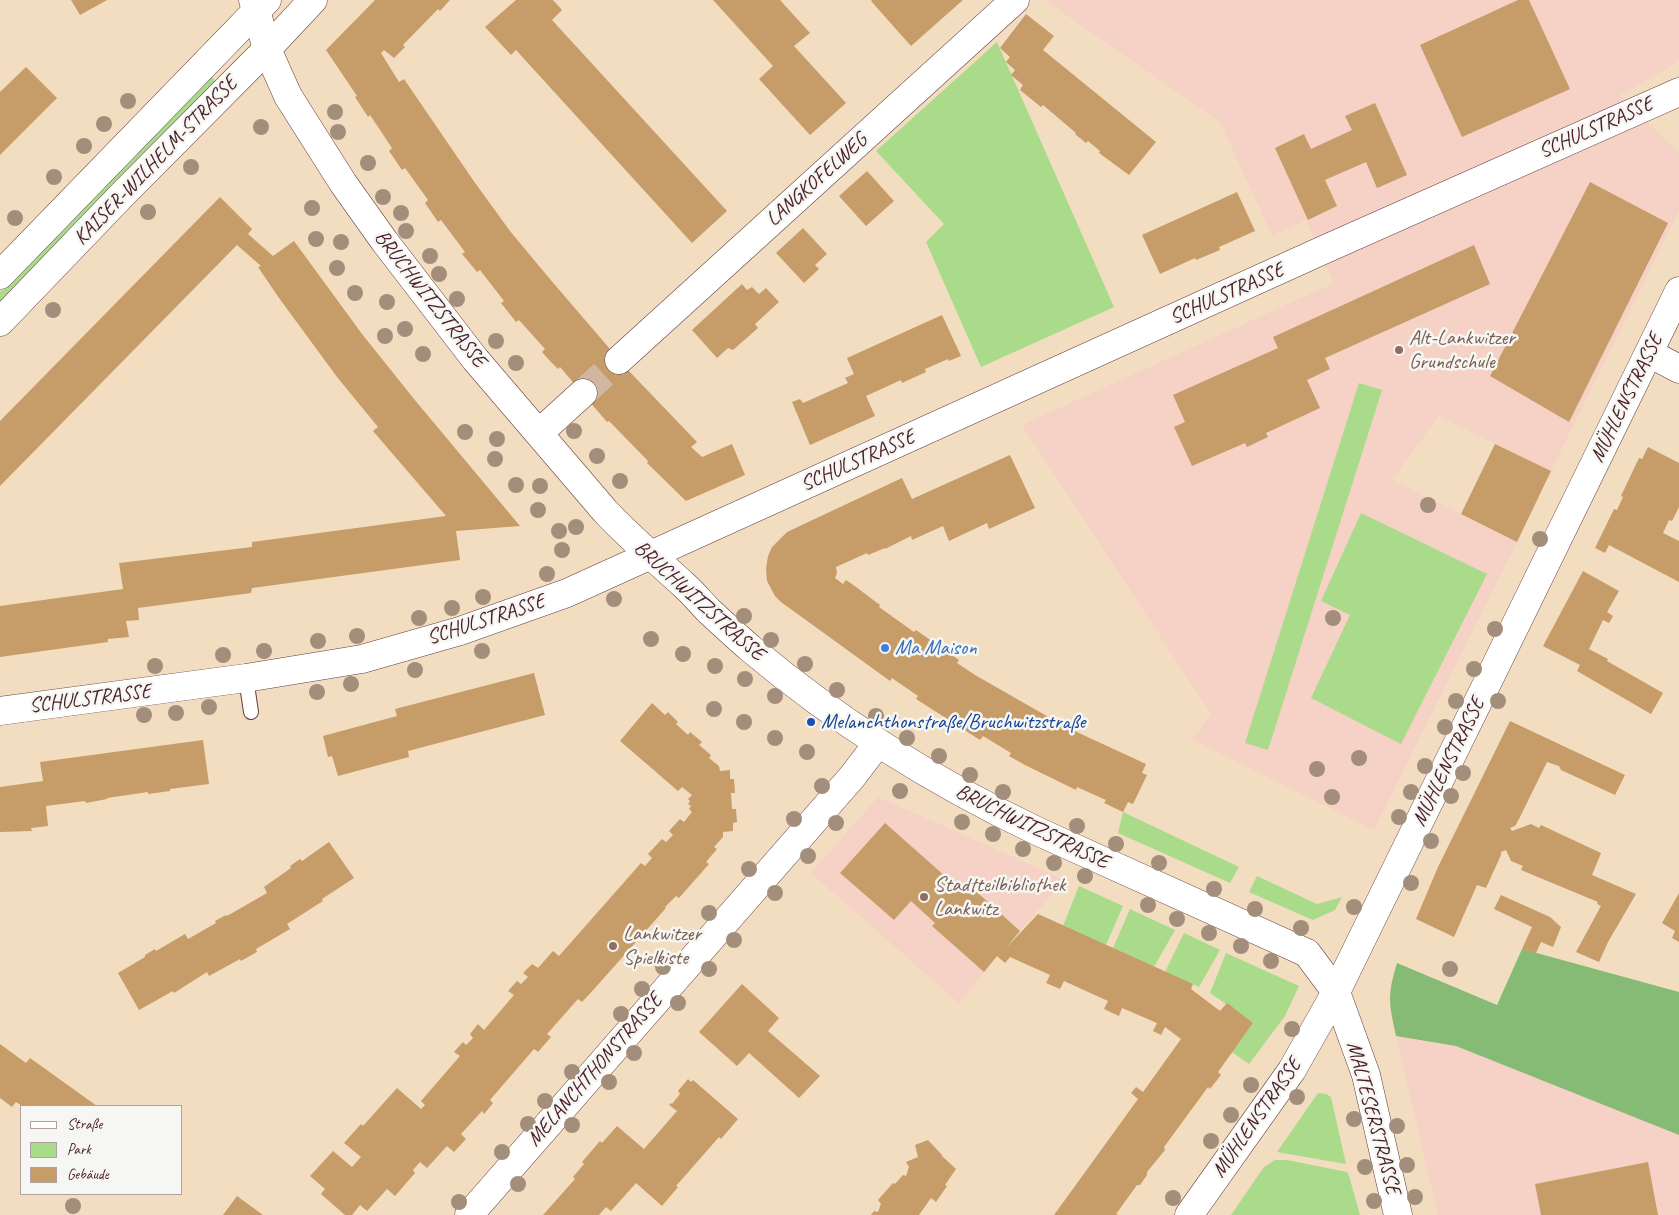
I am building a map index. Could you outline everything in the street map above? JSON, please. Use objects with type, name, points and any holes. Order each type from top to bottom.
[{"type":"street","name":"KAISER-WILHELM-STRASSE","points":[[0,322],[313,0]]},
{"type":"street","name":"LANGKOFELWEG","points":[[619,360],[1016,0]]},
{"type":"street","name":"KAISER-WILHELM-STRASSE","points":[[0,275],[259,4]]},
{"type":"street","name":"BRUCHWITZSTRASSE","points":[[259,4],[267,49],[288,96],[366,216],[475,359],[605,512],[709,611],[751,649],[836,716],[878,744],[999,813],[1307,954],[1336,992]]},
{"type":"street","name":"SCHULSTRASSE","points":[[0,711],[246,678],[362,659],[460,631],[567,593],[1303,259],[1679,92]]},
{"type":"street","name":"MÜHLENSTRASSE","points":[[1189,1215],[1292,1070],[1336,992],[1679,292]]},
{"type":"street","points":[[1649,353],[1679,369]]},
{"type":"street","points":[[539,434],[582,393]]},
{"type":"street","name":"MELANCHTHONSTRASSE","points":[[469,1215],[852,777],[878,744]]},
{"type":"street","name":"MALTESERSTRASSE","points":[[1336,992],[1366,1075],[1398,1215]]},
{"type":"lane","points":[[246,678],[251,712]]},
{"type":"shaded area","name":"Alt-Lankwitzer Grundschule","points":[[1045,0],[1679,0],[1679,59],[1668,68],[1620,95],[1679,152],[1679,211],[1551,471],[1439,416],[1392,480],[1517,542],[1374,830],[1192,739],[1211,714],[1022,425],[1334,283],[1306,220],[1272,236],[1220,122]]},
{"type":"shaded area","points":[[878,797],[1065,880],[997,956],[959,1003],[811,873]]},
{"type":"shaded area","points":[[1396,1036],[1456,1046],[1679,1135],[1679,1215],[1438,1215]]},
{"type":"green space","points":[[997,42],[1114,307],[981,367],[926,242],[944,224],[876,151]]},
{"type":"green space","points":[[211,76],[216,82],[0,304],[0,292]]},
{"type":"green space","points":[[1359,383],[1382,390],[1268,750],[1245,743]]},
{"type":"green space","points":[[1361,513],[1487,574],[1401,744],[1311,698],[1350,615],[1321,601]]},
{"type":"green space","points":[[1123,812],[1239,867],[1230,883],[1118,833]]},
{"type":"green space","points":[[1257,876],[1317,904],[1342,897],[1335,910],[1313,920],[1249,892]]},
{"type":"green space","points":[[1079,886],[1123,906],[1106,945],[1063,926]]},
{"type":"green space","points":[[1130,909],[1175,930],[1154,967],[1113,948]]},
{"type":"green space","points":[[1184,933],[1220,950],[1199,987],[1165,972]]},
{"type":"green space","points":[[1522,949],[1679,992],[1679,1135],[1456,1046],[1396,1036],[1390,992],[1397,963],[1497,1005]]},
{"type":"green space","points":[[1226,953],[1299,986],[1285,1016],[1249,1064],[1232,1052],[1253,1023],[1210,993]]},
{"type":"green space","points":[[1318,1093],[1331,1097],[1346,1164],[1277,1152]]},
{"type":"green space","points":[[1275,1160],[1287,1160],[1347,1172],[1360,1215],[1231,1215],[1264,1167]]},
{"type":"building","points":[[71,0],[107,0],[80,15]]},
{"type":"building","points":[[375,0],[450,0],[440,11],[438,9],[403,45],[405,47],[394,58],[384,50],[381,53],[399,82],[404,79],[510,231],[628,370],[697,442],[691,447],[702,457],[732,444],[745,475],[686,501],[647,463],[648,461],[609,421],[607,422],[560,367],[558,369],[550,361],[542,352],[545,349],[519,320],[516,322],[501,303],[504,301],[480,270],[477,272],[462,254],[465,252],[441,220],[438,222],[425,203],[428,200],[405,168],[402,170],[389,151],[392,148],[370,115],[368,117],[355,97],[357,96],[326,50]]},
{"type":"building","points":[[516,0],[553,0],[562,10],[552,20],[727,211],[692,243],[516,50],[511,55],[485,27]]},
{"type":"building","points":[[713,0],[780,0],[810,33],[794,46],[846,103],[810,135],[759,79],[773,66]]},
{"type":"building","points":[[872,0],[963,0],[911,46]]},
{"type":"building","points":[[1518,0],[1529,0],[1570,89],[1462,137],[1420,45]]},
{"type":"building","points":[[1026,14],[1054,36],[1043,50],[1156,142],[1129,175],[1099,153],[1100,151],[1088,141],[1086,143],[1043,105],[1041,107],[1020,90],[1023,85],[1011,75],[1015,70],[1006,62],[1010,57],[1000,48]]},
{"type":"building","points":[[26,67],[57,98],[0,155],[0,92]]},
{"type":"building","points":[[1375,103],[1407,175],[1377,188],[1366,162],[1325,180],[1337,206],[1308,220],[1275,148],[1304,134],[1311,149],[1352,130],[1345,116]]},
{"type":"building","points":[[867,171],[894,201],[866,226],[839,196]]},
{"type":"building","points":[[1590,182],[1668,223],[1569,422],[1490,376]]},
{"type":"building","points":[[1237,192],[1255,231],[1219,247],[1220,250],[1196,260],[1195,258],[1160,274],[1142,235]]},
{"type":"building","points":[[220,197],[252,229],[248,234],[273,256],[294,241],[362,334],[520,526],[456,531],[460,560],[252,588],[251,593],[138,608],[139,620],[126,621],[129,637],[108,639],[108,642],[0,657],[0,606],[123,589],[119,563],[252,547],[252,542],[446,516],[373,431],[378,427],[337,377],[279,298],[258,267],[261,266],[237,245],[0,486],[0,421]]},
{"type":"building","points":[[803,228],[827,254],[815,265],[819,269],[804,283],[776,253]]},
{"type":"building","points":[[1474,245],[1490,284],[1325,358],[1330,369],[1307,380],[1320,408],[1266,433],[1268,437],[1247,447],[1245,443],[1192,466],[1174,427],[1185,422],[1173,395],[1278,348],[1273,337]]},
{"type":"building","points":[[742,284],[747,290],[752,287],[759,294],[766,288],[779,302],[755,324],[758,328],[733,350],[728,348],[717,358],[692,330]]},
{"type":"building","points":[[942,315],[961,356],[949,361],[948,359],[925,369],[926,372],[902,383],[901,380],[866,396],[875,416],[810,445],[792,402],[800,399],[803,403],[848,383],[845,378],[854,374],[847,358]]},
{"type":"building","points":[[1495,444],[1551,471],[1517,542],[1461,514]]},
{"type":"building","points":[[1648,447],[1679,463],[1679,507],[1672,521],[1669,520],[1663,533],[1679,541],[1679,582],[1609,545],[1605,553],[1595,548],[1614,509],[1617,510],[1623,497],[1621,496],[1639,458],[1642,459]]},
{"type":"building","points":[[1010,455],[1035,508],[989,529],[987,523],[949,541],[943,526],[912,540],[911,536],[885,549],[868,555],[867,553],[836,567],[837,573],[835,578],[843,584],[846,580],[914,632],[916,630],[959,660],[957,663],[975,675],[1066,727],[1146,764],[1142,773],[1147,775],[1133,804],[1128,802],[1123,812],[1104,803],[1106,800],[1077,787],[1076,790],[1025,765],[1009,756],[1011,753],[983,736],[980,740],[916,699],[918,696],[892,678],[890,681],[781,602],[775,596],[767,581],[768,556],[772,547],[787,532],[902,478],[912,499]]},
{"type":"building","points":[[1583,571],[1619,591],[1607,612],[1613,616],[1609,623],[1603,620],[1589,649],[1663,693],[1651,714],[1577,671],[1580,665],[1543,646]]},
{"type":"building","points":[[534,673],[545,715],[408,751],[409,757],[338,776],[332,756],[328,757],[323,736],[397,716],[395,709]]},
{"type":"building","points":[[652,703],[665,715],[668,712],[678,722],[676,724],[688,735],[690,732],[702,742],[699,745],[711,755],[709,758],[719,766],[720,771],[730,770],[730,779],[734,779],[735,793],[731,793],[732,809],[736,809],[737,822],[733,823],[733,831],[723,832],[723,837],[714,847],[717,849],[706,862],[709,864],[679,898],[676,896],[665,907],[582,1002],[578,999],[547,1034],[551,1037],[538,1052],[534,1049],[490,1100],[493,1103],[484,1114],[482,1111],[461,1134],[466,1139],[454,1152],[447,1146],[427,1168],[420,1162],[413,1170],[415,1173],[395,1196],[387,1189],[367,1211],[360,1205],[352,1215],[345,1215],[321,1194],[325,1189],[310,1176],[333,1151],[352,1167],[361,1157],[344,1143],[361,1124],[363,1126],[397,1088],[421,1109],[425,1105],[421,1101],[460,1056],[454,1052],[463,1042],[466,1045],[473,1038],[470,1034],[478,1024],[484,1030],[514,995],[508,991],[517,981],[521,984],[528,977],[523,973],[532,964],[538,968],[553,951],[559,956],[641,863],[645,866],[652,858],[648,854],[662,839],[666,842],[673,835],[669,831],[680,819],[684,822],[692,812],[689,809],[691,806],[688,804],[690,801],[688,799],[692,795],[682,787],[678,791],[620,741]]},
{"type":"building","points":[[1510,721],[1625,775],[1615,795],[1561,770],[1559,766],[1547,762],[1519,819],[1515,826],[1510,828],[1512,831],[1531,824],[1539,828],[1541,825],[1601,853],[1592,875],[1636,894],[1608,942],[1599,962],[1576,952],[1601,906],[1597,904],[1598,902],[1521,870],[1523,866],[1511,861],[1506,850],[1501,852],[1486,888],[1477,885],[1454,937],[1416,919],[1438,867]]},
{"type":"building","points":[[203,740],[209,784],[170,789],[170,791],[107,798],[86,803],[85,801],[46,806],[48,826],[31,828],[32,831],[0,832],[0,787],[43,781],[40,762]]},
{"type":"building","points":[[885,823],[963,892],[969,885],[1020,931],[1006,948],[1038,914],[1193,984],[1191,989],[1220,1011],[1227,1003],[1253,1023],[1218,1072],[1221,1075],[1210,1089],[1208,1087],[1164,1147],[1165,1150],[1147,1172],[1140,1185],[1137,1185],[1116,1214],[1119,1215],[1054,1215],[1138,1099],[1131,1093],[1136,1087],[1143,1092],[1181,1039],[1165,1027],[1161,1035],[1153,1031],[1157,1023],[1122,1008],[1119,1016],[1104,1009],[1108,1001],[1064,981],[1060,989],[1046,983],[1050,975],[1010,957],[1005,963],[997,956],[984,972],[932,926],[935,923],[911,901],[894,920],[840,873]]},
{"type":"building","points":[[329,842],[354,878],[287,924],[290,929],[256,949],[257,952],[209,976],[207,972],[174,993],[173,991],[139,1010],[118,973],[155,949],[156,951],[185,934],[188,939],[216,923],[215,921],[267,893],[264,887],[291,868],[290,866],[300,859],[302,861]]},
{"type":"building","points":[[1679,893],[1679,942],[1672,938],[1675,931],[1662,923]]},
{"type":"building","points":[[1501,895],[1550,917],[1561,927],[1553,947],[1541,942],[1536,953],[1522,949],[1532,927],[1494,909]]},
{"type":"building","points":[[742,984],[779,1018],[768,1031],[820,1076],[799,1098],[749,1053],[737,1066],[699,1032]]},
{"type":"building","points":[[0,1044],[26,1063],[30,1058],[96,1105],[20,1105],[16,1102],[12,1107],[0,1098]]},
{"type":"building","points":[[688,1079],[691,1082],[693,1080],[738,1119],[721,1139],[719,1137],[676,1186],[678,1187],[662,1206],[636,1183],[611,1211],[606,1207],[599,1215],[543,1215],[575,1179],[573,1177],[584,1164],[582,1162],[600,1141],[602,1143],[617,1126],[644,1149],[677,1111],[669,1105],[680,1094],[678,1091]]},
{"type":"building","points":[[928,1140],[956,1169],[936,1202],[931,1198],[919,1215],[871,1215],[874,1211],[878,1212],[881,1204],[878,1200],[893,1183],[895,1184],[903,1175],[906,1176],[909,1167],[906,1162],[918,1157],[915,1145]]},
{"type":"building","points":[[1648,1162],[1658,1215],[1541,1215],[1535,1184]]},
{"type":"building","points":[[237,1196],[263,1215],[223,1215]]},
{"type":"tunnel","points":[[583,393],[619,360]]},
{"type":"place","name":"Alt-Lankwitzer Grundschule","points":[[1399,350]]},
{"type":"place","name":"Ma Maison","points":[[885,648]]},
{"type":"place","name":"Melanchthonstraße/Bruchwitzstraße","points":[[811,722]]},
{"type":"place","name":"Stadtteilbibliothek Lankwitz","points":[[924,897]]},
{"type":"place","name":"Lankwitzer Spielkiste","points":[[613,946]]}]
